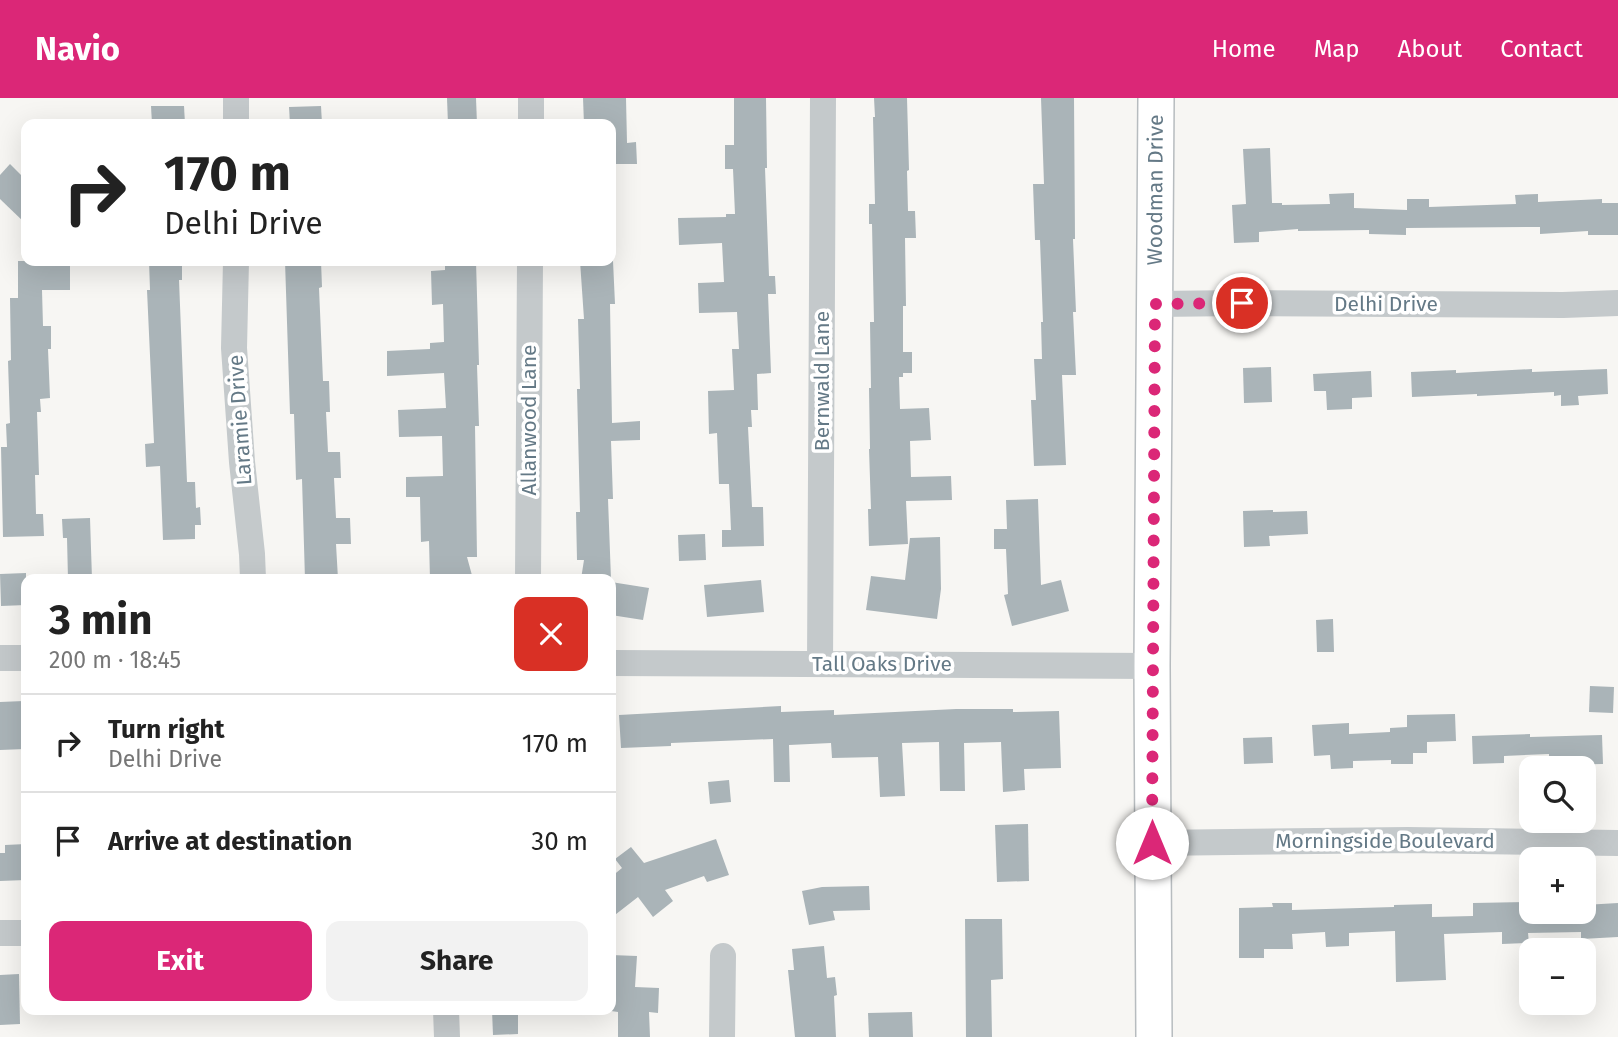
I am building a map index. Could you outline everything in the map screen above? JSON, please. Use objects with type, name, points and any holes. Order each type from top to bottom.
[{"type":"main road","name":"Woodman Drive","points":[[1154,1037],[1152,843],[1156,98]]},
{"type":"street","points":[[236,98],[236,119]]},
{"type":"street","points":[[531,98],[531,119]]},
{"type":"street","name":"Bernwald Lane","points":[[820,664],[823,98]]},
{"type":"street","name":"Laramie Drive","points":[[236,266],[234,348],[253,574]]},
{"type":"street","name":"Allanwood Lane","points":[[528,574],[530,266]]},
{"type":"street","name":"Delhi Drive","points":[[1155,304],[1618,303]]},
{"type":"street","points":[[0,658],[21,658]]},
{"type":"street","name":"Tall Oaks Drive","points":[[616,663],[1153,666]]},
{"type":"street","name":"Morningside Boulevard","points":[[1152,843],[1408,840],[1618,843]]},
{"type":"street","points":[[0,933],[21,933]]},
{"type":"street","points":[[722,1037],[723,956]]},
{"type":"street","points":[[446,1015],[446,1037]]},
{"type":"building","points":[[447,98],[476,98],[477,119],[448,119]]},
{"type":"building","points":[[583,98],[626,98],[627,143],[636,142],[637,164],[616,164],[616,119],[584,119]]},
{"type":"building","points":[[734,98],[766,98],[765,168],[769,276],[775,276],[776,294],[768,294],[771,373],[757,374],[758,410],[751,410],[752,427],[748,427],[752,507],[763,507],[764,546],[722,547],[722,530],[731,530],[729,484],[719,484],[717,433],[709,434],[708,391],[734,390],[732,349],[739,349],[737,312],[699,313],[698,283],[724,282],[722,243],[679,245],[678,218],[726,217],[726,214],[735,214],[733,169],[725,169],[725,145],[734,145]]},
{"type":"building","points":[[874,98],[907,98],[908,211],[915,211],[916,238],[905,238],[906,306],[903,306],[903,352],[912,352],[912,373],[903,373],[903,377],[899,377],[900,409],[929,408],[931,440],[910,441],[911,477],[951,476],[952,500],[906,501],[908,544],[869,546],[870,322],[874,322],[872,224],[869,224],[869,204],[875,204]]},
{"type":"building","points":[[1041,98],[1074,98],[1073,239],[1076,312],[1073,312],[1076,375],[1062,375],[1066,465],[1034,466],[1031,400],[1036,400],[1034,359],[1042,359],[1043,322],[1040,240],[1035,240],[1033,184],[1044,184]]},
{"type":"building","points":[[151,106],[184,106],[185,119],[152,119]]},
{"type":"building","points":[[321,106],[322,119],[290,119],[289,107]]},
{"type":"building","points":[[1270,148],[1272,203],[1330,204],[1329,194],[1354,193],[1354,208],[1407,210],[1407,199],[1429,199],[1429,207],[1516,204],[1515,195],[1538,194],[1538,202],[1602,199],[1602,203],[1618,203],[1618,235],[1588,235],[1588,231],[1540,234],[1540,227],[1406,228],[1406,235],[1369,234],[1369,230],[1298,229],[1259,232],[1259,242],[1234,243],[1232,205],[1246,204],[1243,149]]},
{"type":"building","points":[[10,164],[21,175],[21,219],[0,199],[0,175]]},
{"type":"building","points":[[18,261],[21,261],[21,266],[70,266],[70,290],[42,290],[43,326],[51,326],[51,349],[48,349],[50,398],[40,399],[41,412],[37,412],[39,475],[35,475],[36,514],[43,514],[44,536],[3,537],[1,447],[7,447],[6,424],[10,423],[10,298],[18,298]]},
{"type":"building","points":[[149,266],[182,266],[182,280],[179,280],[187,482],[195,482],[196,508],[200,507],[201,525],[195,525],[195,539],[163,540],[160,466],[146,467],[145,444],[154,443],[147,290],[150,290]]},
{"type":"building","points":[[285,266],[321,266],[322,287],[319,288],[323,381],[329,381],[330,412],[326,412],[328,452],[340,452],[341,478],[334,478],[336,518],[350,518],[351,544],[336,544],[338,574],[305,574],[302,479],[296,480],[294,414],[290,414]]},
{"type":"building","points":[[445,266],[476,266],[479,426],[475,426],[477,557],[467,557],[472,574],[430,574],[429,541],[421,542],[420,497],[406,497],[406,477],[443,476],[442,436],[399,437],[398,410],[446,408],[444,373],[387,376],[387,351],[430,349],[430,343],[444,342],[443,304],[432,305],[431,271],[445,270]]},
{"type":"building","points":[[580,266],[613,266],[615,304],[610,304],[612,423],[640,421],[640,440],[611,441],[613,499],[608,499],[611,574],[582,574],[584,560],[577,560],[576,512],[580,512],[578,319],[584,319]]},
{"type":"building","points":[[1271,367],[1272,402],[1244,403],[1243,368]]},
{"type":"building","points":[[1532,369],[1532,372],[1607,369],[1608,394],[1578,396],[1579,405],[1561,406],[1561,395],[1554,396],[1554,392],[1412,397],[1411,372],[1456,370],[1456,373]]},
{"type":"building","points":[[1371,371],[1372,397],[1352,398],[1352,409],[1327,410],[1326,391],[1314,391],[1313,374]]},
{"type":"building","points":[[1038,499],[1041,585],[1061,580],[1069,611],[1012,626],[1004,595],[1008,594],[1006,549],[994,549],[994,529],[1007,529],[1006,500]]},
{"type":"building","points":[[1243,511],[1307,511],[1308,534],[1269,536],[1270,546],[1244,547]]},
{"type":"building","points":[[90,518],[92,574],[68,574],[67,538],[63,538],[62,519]]},
{"type":"building","points":[[705,534],[706,560],[679,561],[678,535]]},
{"type":"building","points":[[940,537],[941,589],[937,619],[866,610],[871,576],[905,580],[910,538]]},
{"type":"building","points":[[26,573],[21,574],[21,605],[1,606],[0,574]]},
{"type":"building","points":[[761,580],[764,612],[707,617],[704,585]]},
{"type":"building","points":[[616,583],[649,588],[643,620],[616,616]]},
{"type":"building","points":[[1333,619],[1334,652],[1317,652],[1316,620]]},
{"type":"building","points":[[1590,686],[1614,687],[1613,713],[1589,712]]},
{"type":"building","points":[[21,701],[21,749],[0,750],[0,702]]},
{"type":"building","points":[[781,706],[781,712],[834,710],[834,715],[956,709],[1059,711],[1061,768],[1024,769],[1025,790],[1003,792],[1001,742],[964,743],[965,791],[940,791],[939,742],[902,743],[905,796],[880,797],[878,757],[832,758],[831,743],[789,745],[790,782],[774,782],[773,739],[621,748],[619,715]]},
{"type":"building","points":[[1455,714],[1456,741],[1427,742],[1427,753],[1413,753],[1413,764],[1391,764],[1391,760],[1353,761],[1353,768],[1331,769],[1330,755],[1314,756],[1312,725],[1349,723],[1349,734],[1390,732],[1390,728],[1407,727],[1407,715]]},
{"type":"building","points":[[1602,735],[1603,764],[1596,764],[1596,756],[1549,754],[1504,756],[1504,763],[1473,764],[1472,736]]},
{"type":"building","points":[[1272,737],[1273,763],[1244,764],[1243,738]]},
{"type":"building","points":[[729,780],[731,802],[710,804],[708,782]]},
{"type":"building","points":[[1028,824],[1029,881],[997,882],[995,825]]},
{"type":"building","points":[[716,839],[729,875],[707,882],[704,876],[665,890],[673,901],[653,917],[638,897],[616,914],[616,873],[622,868],[616,858],[631,847],[644,863]]},
{"type":"building","points":[[21,844],[21,880],[0,881],[0,853],[5,853],[5,845]]},
{"type":"building","points":[[869,886],[870,910],[833,911],[835,920],[809,925],[802,891],[822,887]]},
{"type":"building","points":[[1519,902],[1519,924],[1596,924],[1596,904],[1618,903],[1618,937],[1581,938],[1581,932],[1528,933],[1528,938],[1519,938],[1519,943],[1502,944],[1502,932],[1444,934],[1446,980],[1396,982],[1395,931],[1349,933],[1349,946],[1326,947],[1325,932],[1292,934],[1293,949],[1264,949],[1264,958],[1239,958],[1239,908],[1273,907],[1272,903],[1292,903],[1292,910],[1432,904],[1432,917],[1473,916],[1473,903]]},
{"type":"building","points":[[965,919],[1002,919],[1003,979],[991,980],[992,1037],[966,1037]]},
{"type":"building","points":[[824,946],[827,978],[835,977],[836,1037],[795,1037],[788,970],[794,970],[792,949]]},
{"type":"building","points":[[616,955],[637,956],[635,987],[659,988],[658,1013],[649,1012],[650,1037],[618,1037]]},
{"type":"building","points":[[19,974],[20,1024],[0,1025],[0,975]]},
{"type":"building","points":[[912,1012],[913,1037],[869,1037],[868,1013]]},
{"type":"building","points":[[492,1015],[518,1015],[518,1034],[493,1035]]},
{"type":"route","points":[[1152,843],[1155,304],[1242,303]]}]
